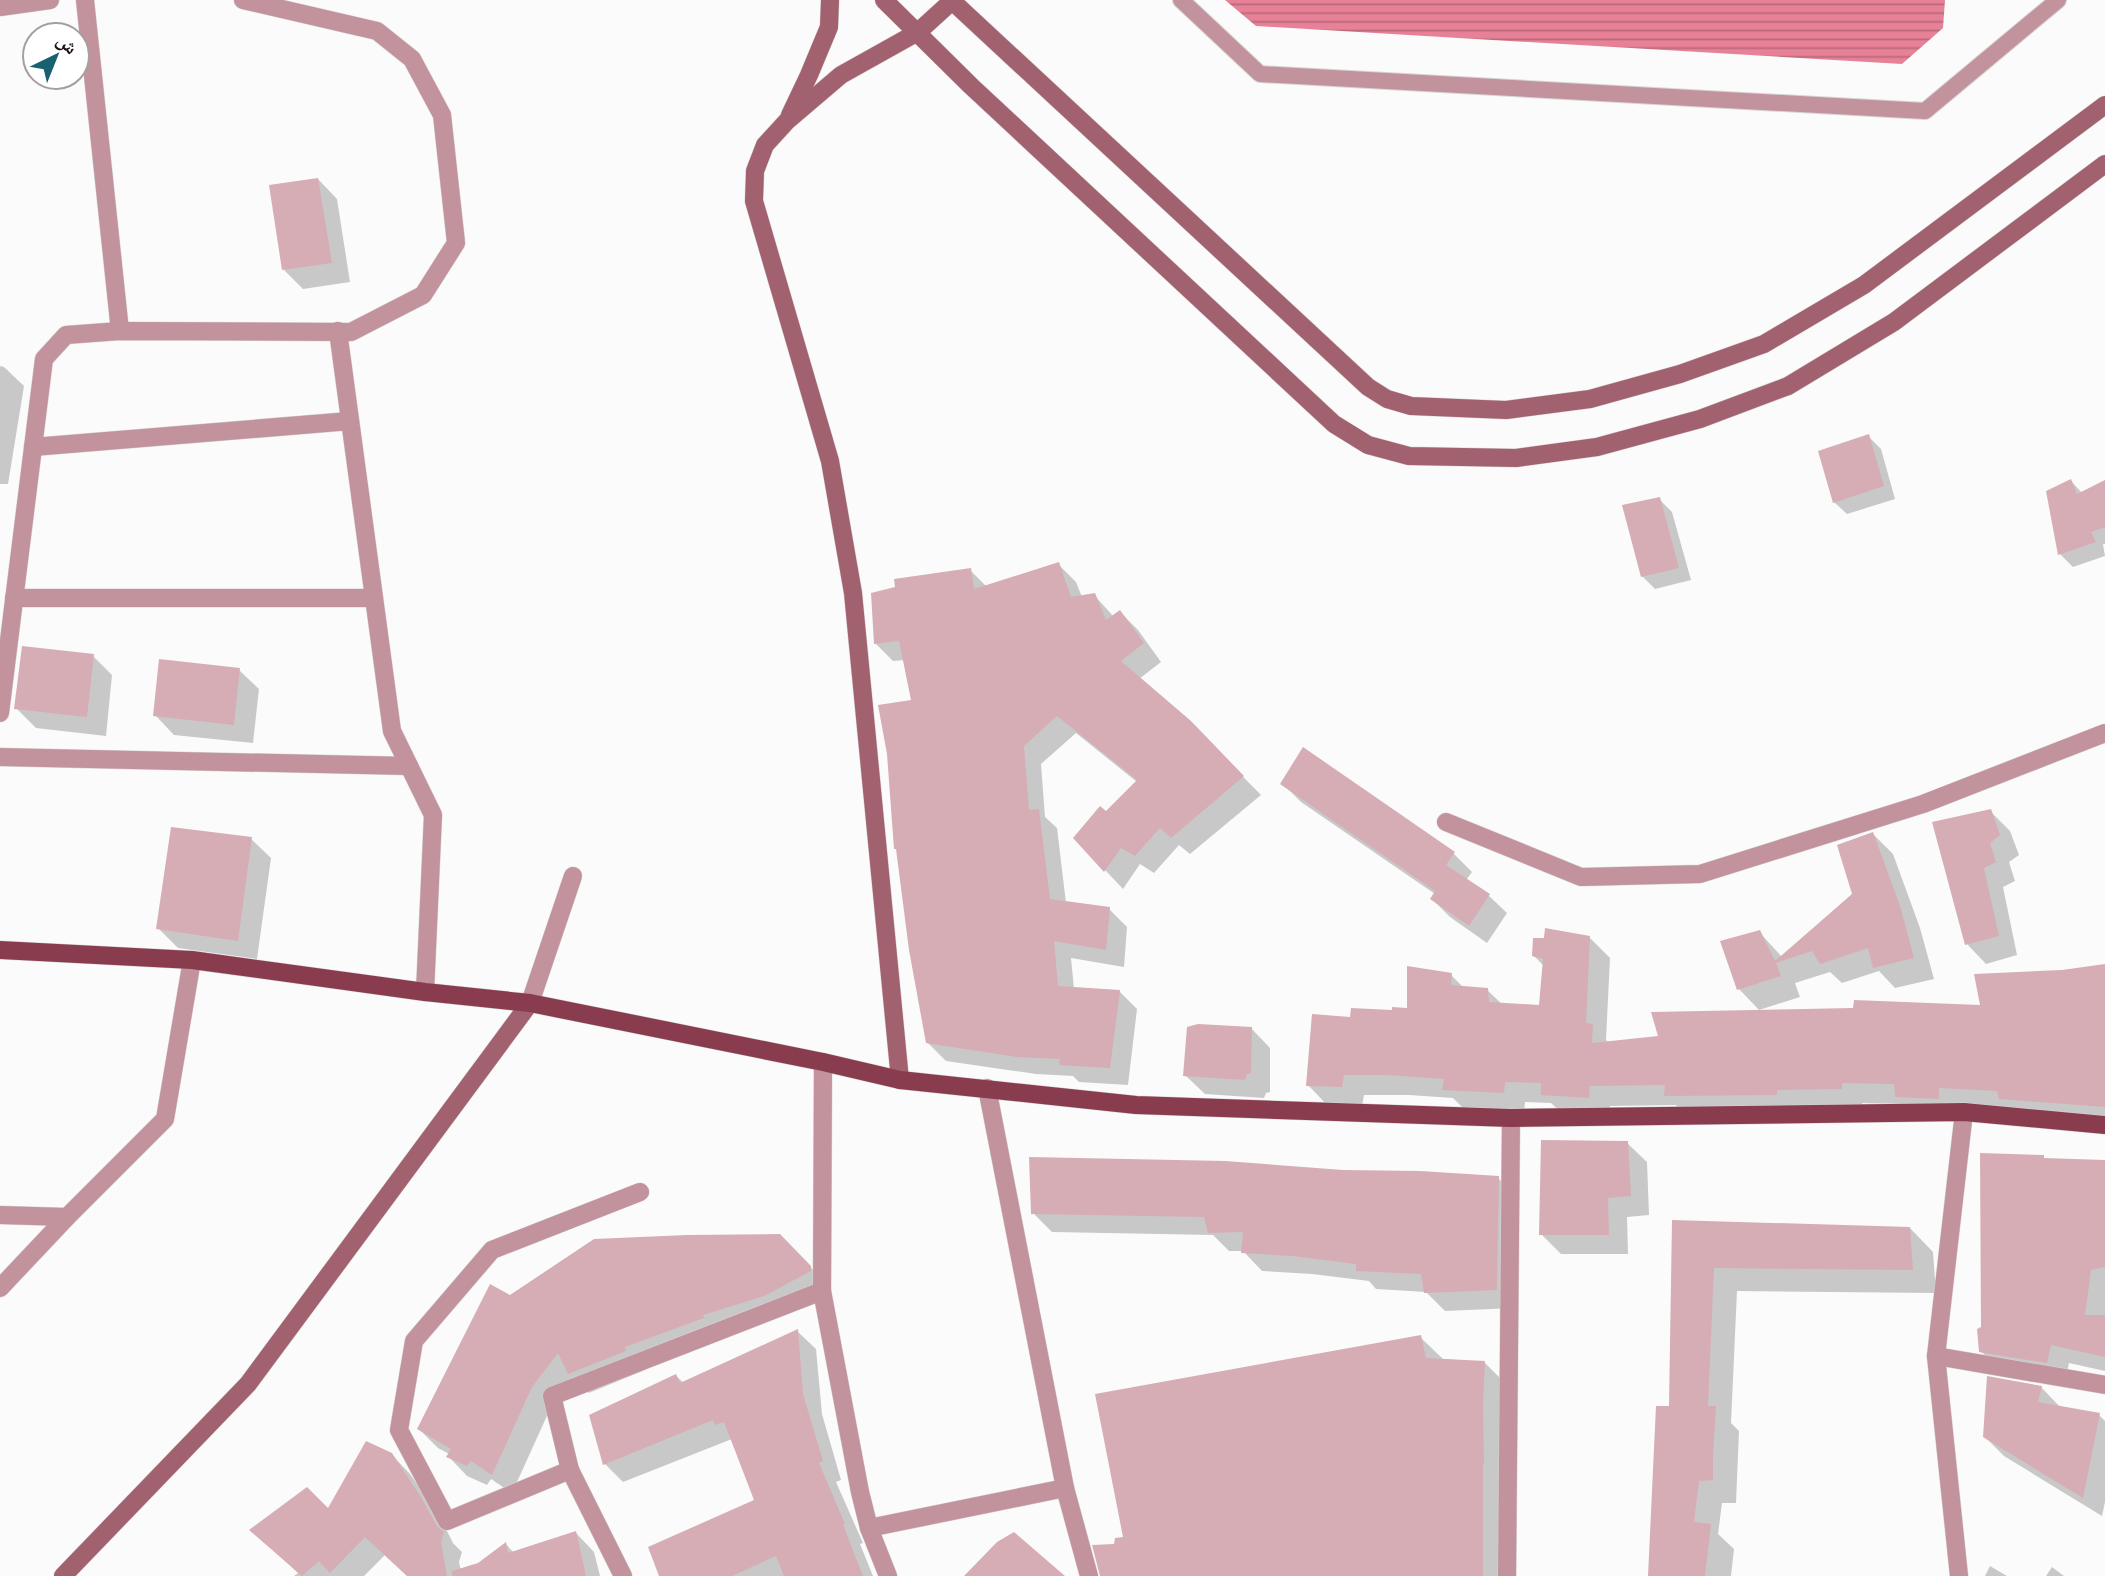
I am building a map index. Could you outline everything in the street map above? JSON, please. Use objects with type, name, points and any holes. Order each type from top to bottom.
[{"type":"main road","points":[[0,950],[191,960],[425,992],[530,1003],[900,1080],[1136,1105],[1511,1118],[1964,1112],[2105,1125]]},
{"type":"street","points":[[0,6],[50,0]]},
{"type":"street","points":[[85,0],[120,331]]},
{"type":"street","points":[[0,713],[44,359],[66,335],[120,331],[351,332],[424,295],[456,243],[442,115],[412,59],[377,32],[243,0]]},
{"type":"street","points":[[787,121],[830,27],[830,0]]},
{"type":"street","points":[[884,0],[971,86],[1334,424],[1368,445],[1409,456],[1516,458],[1597,447],[1700,419],[1788,386],[1894,322],[2105,164]]},
{"type":"street","points":[[900,1080],[853,593],[830,461],[754,201],[755,171],[765,145],[787,121],[841,75],[918,32],[951,1],[1368,387],[1387,399],[1410,406],[1506,410],[1590,399],[1680,374],[1764,344],[1864,285],[2105,105]]},
{"type":"street","points":[[338,331],[392,731],[433,815],[425,992]]},
{"type":"street","points":[[33,447],[350,421]]},
{"type":"street","points":[[14,598],[374,598]]},
{"type":"street","points":[[1446,822],[1581,877],[1700,874],[1923,804],[2105,733]]},
{"type":"street","points":[[0,757],[409,766]]},
{"type":"street","points":[[63,1576],[248,1384],[530,1003],[572,876]]},
{"type":"street","points":[[0,1288],[165,1119],[191,960]]},
{"type":"street","points":[[823,1062],[822,1291],[860,1492],[869,1528],[888,1576]]},
{"type":"street","points":[[987,1088],[1065,1488],[1089,1576]]},
{"type":"street","points":[[1959,1576],[1936,1356],[1964,1112]]},
{"type":"street","points":[[1507,1576],[1511,1118]]},
{"type":"street","points":[[570,1470],[447,1521],[400,1430],[414,1341],[492,1250],[640,1192]]},
{"type":"street","points":[[0,1215],[67,1217]]},
{"type":"street","points":[[623,1576],[570,1470],[552,1396],[822,1291]]},
{"type":"street","points":[[1936,1356],[2105,1385]]},
{"type":"street","points":[[869,1528],[1065,1488]]},
{"type":"lane","points":[[1181,0],[1260,74],[1925,111],[2058,0]]},
{"type":"shaded area","points":[[1225,0],[1945,0],[1943,28],[1902,64],[1256,26]]},
{"type":"building","points":[[318,178],[332,263],[282,270],[269,185]]},
{"type":"building","points":[[1869,434],[1884,486],[1833,503],[1818,451]]},
{"type":"building","points":[[2071,479],[2077,494],[2105,480],[2105,527],[2091,532],[2096,542],[2058,555],[2046,491]]},
{"type":"building","points":[[1660,497],[1679,568],[1641,577],[1622,505]]},
{"type":"building","points":[[1059,562],[1071,597],[1095,593],[1106,620],[1120,610],[1144,643],[1121,661],[1191,721],[1244,776],[1171,838],[1160,828],[1135,856],[1121,848],[1104,872],[1073,838],[1100,806],[1106,811],[1137,780],[1057,716],[1024,746],[1029,810],[1039,809],[1050,899],[1110,907],[1106,950],[1054,941],[1058,986],[1120,990],[1110,1068],[1059,1065],[1060,1059],[1017,1057],[926,1043],[894,849],[887,754],[878,705],[911,700],[899,641],[874,644],[871,593],[895,587],[894,579],[971,568],[974,589]]},
{"type":"building","points":[[22,646],[94,654],[87,717],[14,709]]},
{"type":"building","points":[[159,659],[240,668],[234,725],[153,716]]},
{"type":"building","points":[[1303,747],[1455,852],[1446,865],[1490,894],[1469,926],[1430,899],[1435,891],[1280,784]]},
{"type":"building","points":[[1991,809],[2000,835],[1990,843],[1996,862],[1984,868],[1999,936],[1965,945],[1932,822]]},
{"type":"building","points":[[171,827],[252,837],[238,941],[156,929]]},
{"type":"building","points":[[1873,832],[1900,906],[1914,958],[1873,968],[1868,948],[1820,964],[1812,951],[1776,963],[1781,976],[1737,990],[1720,941],[1760,930],[1775,961],[1852,894],[1837,845]]},
{"type":"building","points":[[1545,928],[1590,936],[1586,1023],[1593,1024],[1592,1043],[1658,1036],[1651,1012],[1853,1008],[1854,1000],[1980,1005],[1974,974],[2062,970],[2105,964],[2105,1107],[1999,1099],[1997,1091],[1939,1088],[1939,1099],[1895,1097],[1894,1084],[1842,1083],[1842,1089],[1777,1090],[1777,1095],[1664,1096],[1665,1085],[1590,1086],[1589,1098],[1541,1095],[1541,1083],[1505,1082],[1504,1093],[1442,1090],[1444,1079],[1387,1075],[1344,1075],[1342,1087],[1306,1086],[1312,1014],[1350,1017],[1351,1008],[1407,1008],[1407,966],[1452,973],[1451,985],[1488,988],[1489,1002],[1539,1005],[1543,959],[1532,956],[1533,938],[1544,938]]},
{"type":"building","points":[[1198,1024],[1252,1027],[1251,1073],[1247,1074],[1245,1080],[1183,1076],[1187,1027]]},
{"type":"building","points":[[1541,1140],[1628,1141],[1631,1196],[1608,1198],[1609,1235],[1539,1235]]},
{"type":"building","points":[[1980,1153],[2105,1160],[2105,1267],[2091,1270],[2085,1315],[2105,1315],[2105,1357],[2051,1345],[2047,1363],[1979,1352],[1977,1329],[1981,1327]]},
{"type":"building","points":[[1029,1157],[1225,1161],[1343,1170],[1499,1176],[1497,1290],[1424,1293],[1421,1274],[1356,1271],[1356,1264],[1241,1253],[1243,1232],[1208,1233],[1204,1217],[1031,1214]]},
{"type":"building","points":[[1672,1220],[1910,1227],[1913,1270],[1714,1268],[1708,1406],[1716,1406],[1713,1480],[1699,1481],[1694,1522],[1711,1524],[1705,1576],[1648,1576],[1656,1406],[1669,1406]]},
{"type":"building","points":[[780,1234],[811,1266],[811,1271],[764,1296],[703,1315],[704,1318],[625,1347],[626,1351],[568,1374],[558,1353],[532,1387],[492,1475],[471,1461],[467,1466],[446,1457],[451,1449],[417,1429],[490,1284],[510,1295],[594,1239]]},
{"type":"building","points":[[798,1329],[803,1394],[823,1461],[819,1463],[863,1576],[784,1576],[776,1556],[732,1576],[659,1576],[648,1547],[754,1500],[724,1422],[715,1425],[713,1420],[603,1465],[589,1415],[676,1374],[680,1383]]},
{"type":"building","points":[[1421,1335],[1426,1358],[1485,1361],[1483,1576],[1100,1576],[1092,1545],[1114,1544],[1115,1538],[1123,1537],[1095,1394]]},
{"type":"building","points":[[1987,1376],[2042,1386],[2038,1402],[2100,1413],[2083,1498],[1983,1437]]},
{"type":"building","points":[[366,1441],[392,1453],[437,1526],[444,1532],[441,1542],[447,1576],[407,1576],[365,1537],[330,1573],[319,1561],[302,1576],[249,1530],[307,1487],[328,1508]]},
{"type":"building","points":[[576,1531],[586,1576],[452,1576],[452,1571],[478,1563],[506,1542],[508,1553]]},
{"type":"building","points":[[1014,1532],[1065,1576],[964,1576],[997,1542]]}]
